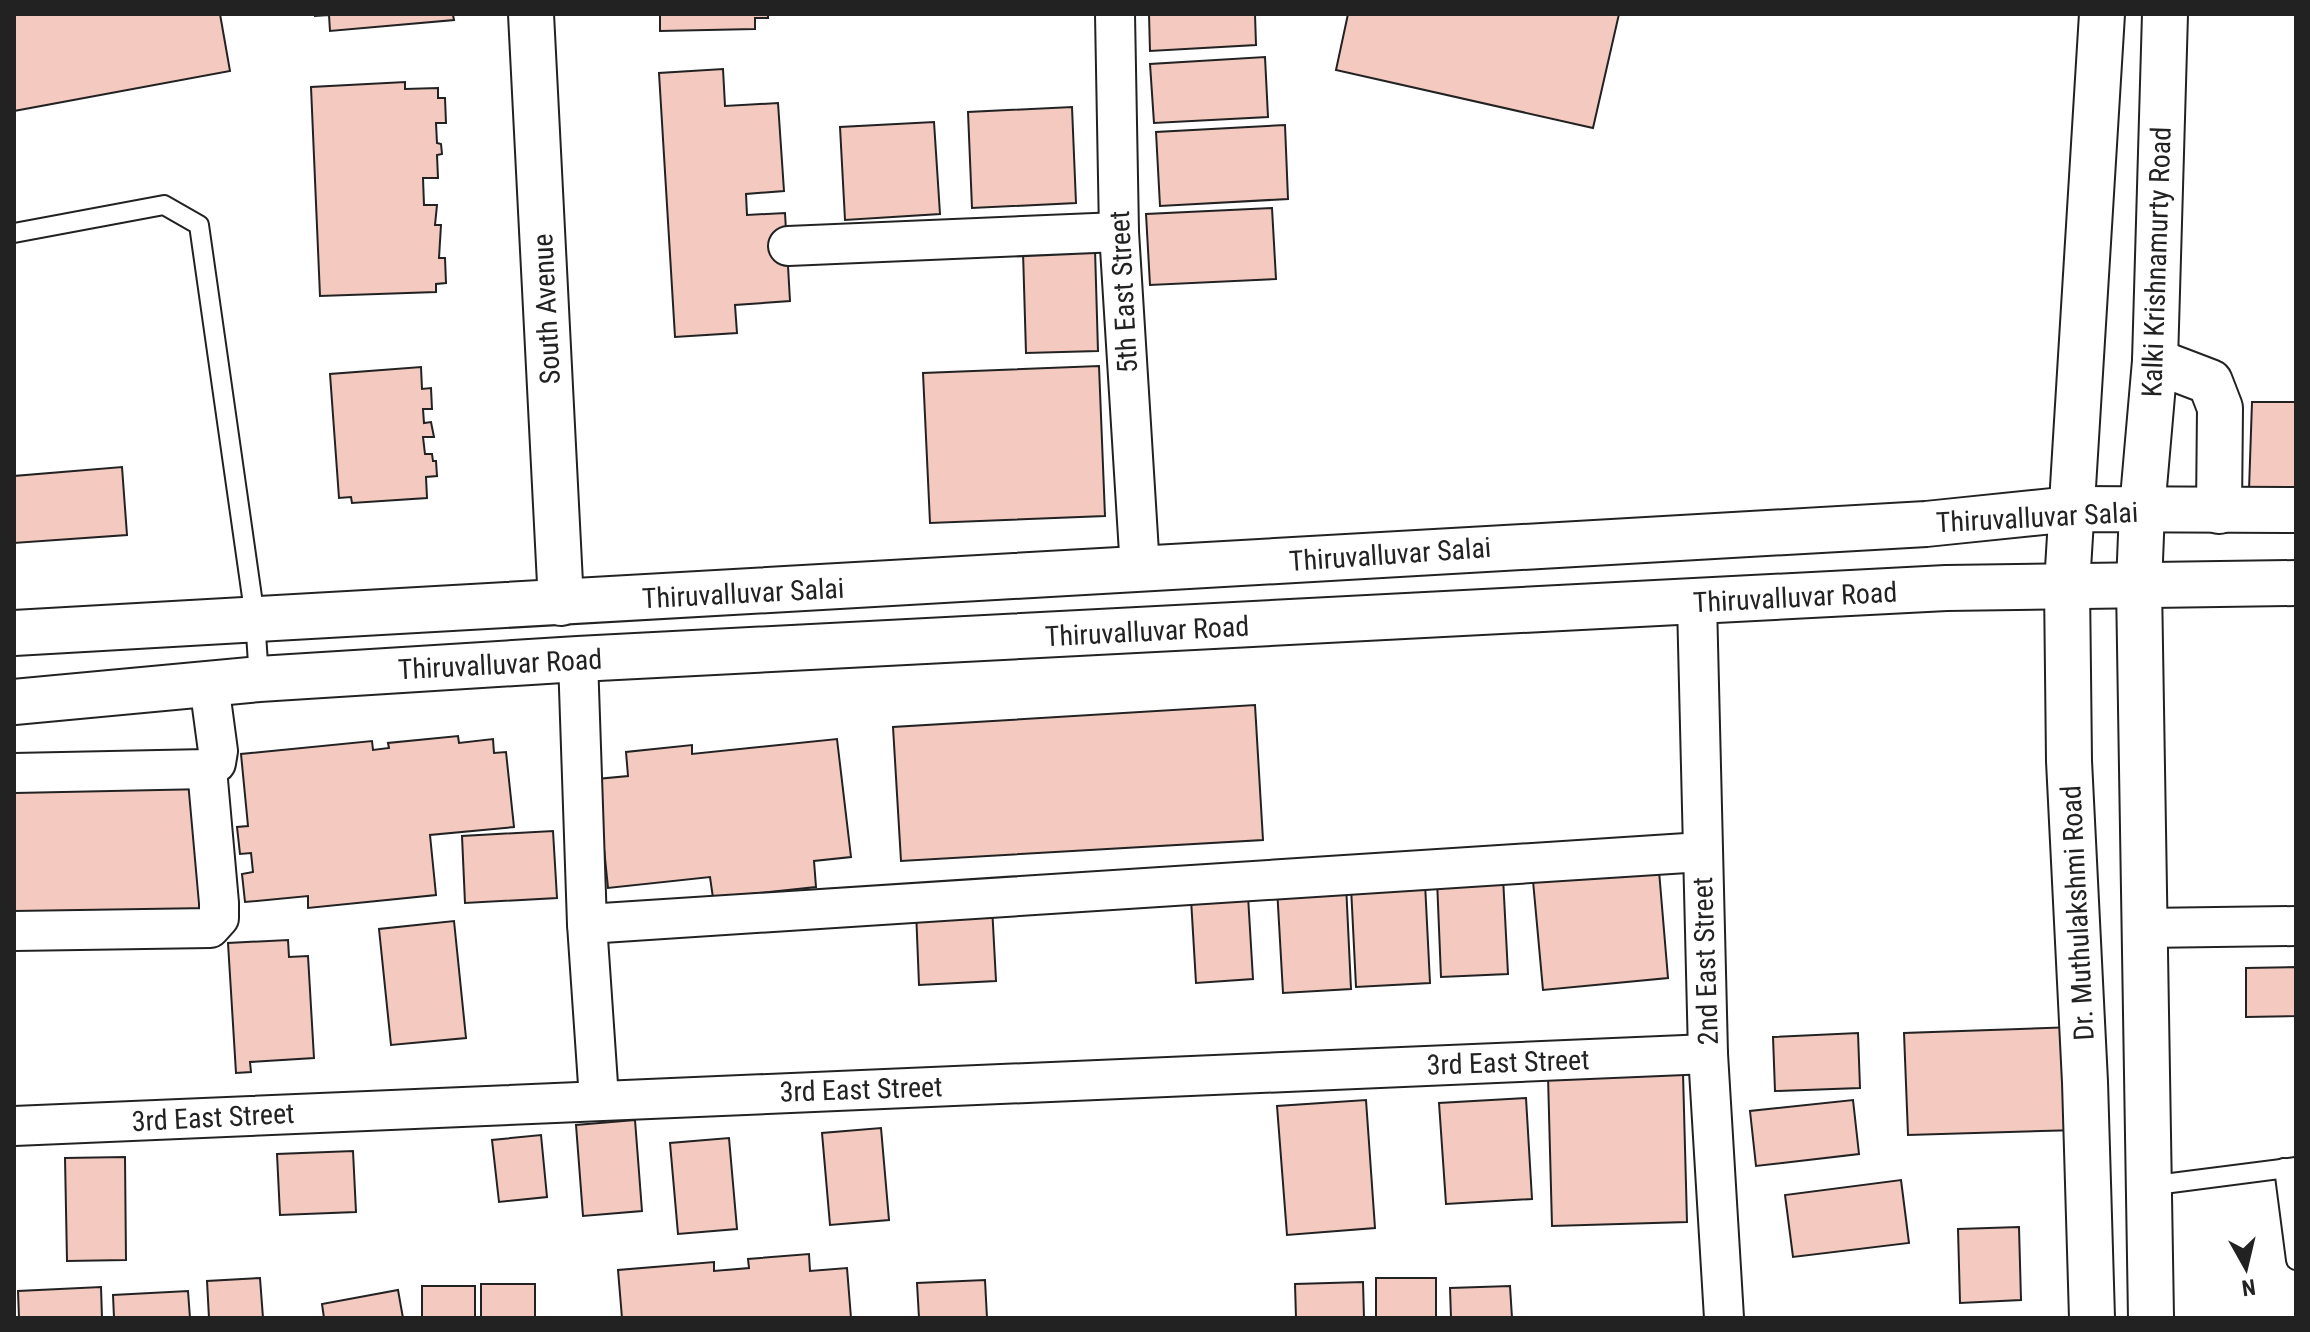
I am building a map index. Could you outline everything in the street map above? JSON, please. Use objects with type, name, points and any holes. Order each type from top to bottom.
[{"type":"main road","name":"South Avenue","points":[[531,14],[561,603]]},
{"type":"main road","points":[[2072,509],[2102,14]]},
{"type":"main road","name":"Kalki Krishnamurty Road","points":[[2142,510],[2155,361],[2165,14]]},
{"type":"main road","points":[[2155,361],[2210,382],[2220,408],[2219,511]]},
{"type":"main road","name":"Thiruvalluvar Salai","points":[[561,603],[1926,524],[2072,509],[2296,510]]},
{"type":"main road","name":"Dr. Muthulakshmi Road","points":[[2072,509],[2067,585],[2069,761],[2085,1082],[2092,1318]]},
{"type":"main road","points":[[2142,510],[2139,585],[2151,1318]]},
{"type":"main road","name":"Thiruvalluvar Road","points":[[14,702],[259,679],[578,659],[1946,588],[2289,583]]},
{"type":"main road","name":"Thiruvalluvar Road","points":[[14,633],[561,603]]},
{"type":"street","name":"5th East Street","points":[[1115,14],[1119,232],[1140,569]]},
{"type":"street","points":[[788,246],[1119,232]]},
{"type":"street","name":"2nd East Street","points":[[1697,603],[1708,1054],[1724,1318]]},
{"type":"street","points":[[578,659],[587,924],[599,1099]]},
{"type":"street","points":[[14,773],[207,769],[216,763],[218,751],[209,684]]},
{"type":"street","points":[[14,931],[210,928],[219,918],[219,903],[207,769]]},
{"type":"street","points":[[587,924],[1702,852]]},
{"type":"street","points":[[2144,928],[2296,926]]},
{"type":"street","name":"3rd East Street","points":[[14,1126],[1708,1054]]},
{"type":"lane","points":[[14,233],[164,205],[199,225],[255,618],[259,679]]},
{"type":"lane","points":[[2148,1186],[2290,1168],[2296,1260]]},
{"type":"building","points":[[14,14],[220,14],[230,71],[14,111]]},
{"type":"building","points":[[315,14],[461,14],[453,15],[454,20],[330,31],[329,15]]},
{"type":"building","points":[[660,14],[768,14],[768,18],[755,18],[755,29],[660,31]]},
{"type":"building","points":[[1149,14],[1255,14],[1256,45],[1150,51]]},
{"type":"building","points":[[1348,14],[1619,14],[1593,128],[1336,70]]},
{"type":"building","points":[[1265,57],[1268,117],[1154,123],[1150,64]]},
{"type":"building","points":[[723,69],[725,106],[778,103],[784,191],[746,194],[747,215],[785,213],[790,301],[735,305],[737,333],[675,337],[659,73]]},
{"type":"building","points":[[405,82],[405,89],[438,88],[438,98],[445,98],[446,123],[436,123],[437,143],[441,144],[442,154],[437,155],[438,178],[423,178],[424,205],[437,205],[435,225],[441,225],[439,258],[445,258],[446,283],[436,284],[436,292],[320,296],[311,87]]},
{"type":"building","points":[[1072,107],[1076,203],[972,208],[968,112]]},
{"type":"building","points":[[934,122],[940,214],[845,220],[840,127]]},
{"type":"building","points":[[1285,125],[1288,199],[1160,206],[1156,132]]},
{"type":"building","points":[[1272,208],[1276,279],[1150,285],[1146,214]]},
{"type":"building","points":[[1095,249],[1098,351],[1026,353],[1023,252]]},
{"type":"building","points":[[1099,366],[1105,516],[930,523],[923,373]]},
{"type":"building","points":[[421,367],[422,389],[431,388],[432,409],[423,409],[424,423],[431,422],[434,437],[423,437],[425,454],[432,454],[433,461],[436,461],[437,476],[426,477],[427,498],[352,503],[351,497],[339,498],[330,374]]},
{"type":"building","points":[[2252,402],[2296,402],[2296,490],[2249,490]]},
{"type":"building","points":[[122,467],[127,535],[14,543],[14,476]]},
{"type":"building","points":[[1255,705],[1263,840],[901,861],[893,727]]},
{"type":"building","points":[[458,736],[459,743],[493,739],[494,753],[506,752],[514,827],[430,835],[436,895],[308,908],[308,896],[245,902],[242,874],[253,872],[251,853],[240,854],[237,827],[248,826],[241,754],[372,741],[373,750],[389,748],[388,743]]},
{"type":"building","points":[[837,739],[851,857],[814,861],[816,887],[713,898],[710,877],[608,888],[597,779],[628,776],[626,752],[692,745],[692,754]]},
{"type":"building","points":[[200,782],[204,917],[14,923],[14,787]]},
{"type":"building","points":[[553,831],[557,898],[465,903],[462,836]]},
{"type":"building","points":[[1658,859],[1668,978],[1543,990],[1532,870]]},
{"type":"building","points":[[1503,877],[1508,974],[1441,977],[1437,880]]},
{"type":"building","points":[[1425,883],[1430,983],[1356,987],[1351,887]]},
{"type":"building","points":[[1346,884],[1351,989],[1283,993],[1277,888]]},
{"type":"building","points":[[1248,896],[1253,979],[1196,983],[1191,899]]},
{"type":"building","points":[[992,906],[996,981],[919,985],[916,910]]},
{"type":"building","points":[[454,921],[466,1038],[391,1045],[379,929]]},
{"type":"building","points":[[288,940],[289,957],[308,956],[314,1058],[250,1062],[251,1072],[236,1073],[228,943]]},
{"type":"building","points":[[2296,967],[2296,1016],[2246,1017],[2246,968]]},
{"type":"building","points":[[2075,1027],[2079,1130],[1908,1135],[1904,1033]]},
{"type":"building","points":[[1858,1033],[1860,1088],[1775,1091],[1773,1037]]},
{"type":"building","points":[[1683,1073],[1687,1222],[1552,1226],[1548,1076]]},
{"type":"building","points":[[1526,1098],[1532,1199],[1446,1204],[1439,1103]]},
{"type":"building","points":[[1366,1100],[1375,1228],[1287,1235],[1277,1106]]},
{"type":"building","points":[[1853,1100],[1859,1154],[1756,1166],[1750,1111]]},
{"type":"building","points":[[635,1120],[642,1211],[583,1216],[576,1125]]},
{"type":"building","points":[[881,1128],[889,1220],[830,1225],[822,1133]]},
{"type":"building","points":[[541,1135],[547,1197],[499,1202],[492,1140]]},
{"type":"building","points":[[729,1138],[737,1229],[678,1234],[670,1143]]},
{"type":"building","points":[[353,1151],[356,1212],[280,1215],[277,1154]]},
{"type":"building","points":[[125,1157],[126,1260],[67,1261],[65,1158]]},
{"type":"building","points":[[1901,1180],[1909,1243],[1793,1257],[1785,1195]]},
{"type":"building","points":[[2019,1227],[2021,1300],[1960,1303],[1958,1229]]},
{"type":"building","points":[[809,1254],[810,1271],[847,1268],[851,1318],[622,1318],[618,1270],[714,1262],[714,1271],[749,1268],[748,1259]]},
{"type":"building","points":[[260,1278],[263,1318],[209,1318],[207,1281]]},
{"type":"building","points":[[1376,1278],[1436,1278],[1436,1318],[1376,1318]]},
{"type":"building","points":[[985,1280],[987,1318],[919,1318],[917,1283]]},
{"type":"building","points":[[1363,1282],[1364,1318],[1296,1318],[1295,1284]]},
{"type":"building","points":[[481,1284],[535,1284],[535,1318],[481,1318]]},
{"type":"building","points":[[422,1286],[475,1286],[475,1318],[422,1318]]},
{"type":"building","points":[[1510,1286],[1512,1318],[1451,1318],[1450,1288]]},
{"type":"building","points":[[101,1287],[102,1318],[19,1318],[18,1291]]},
{"type":"building","points":[[398,1290],[403,1318],[324,1318],[322,1304]]},
{"type":"building","points":[[188,1291],[190,1318],[114,1318],[113,1295]]}]
